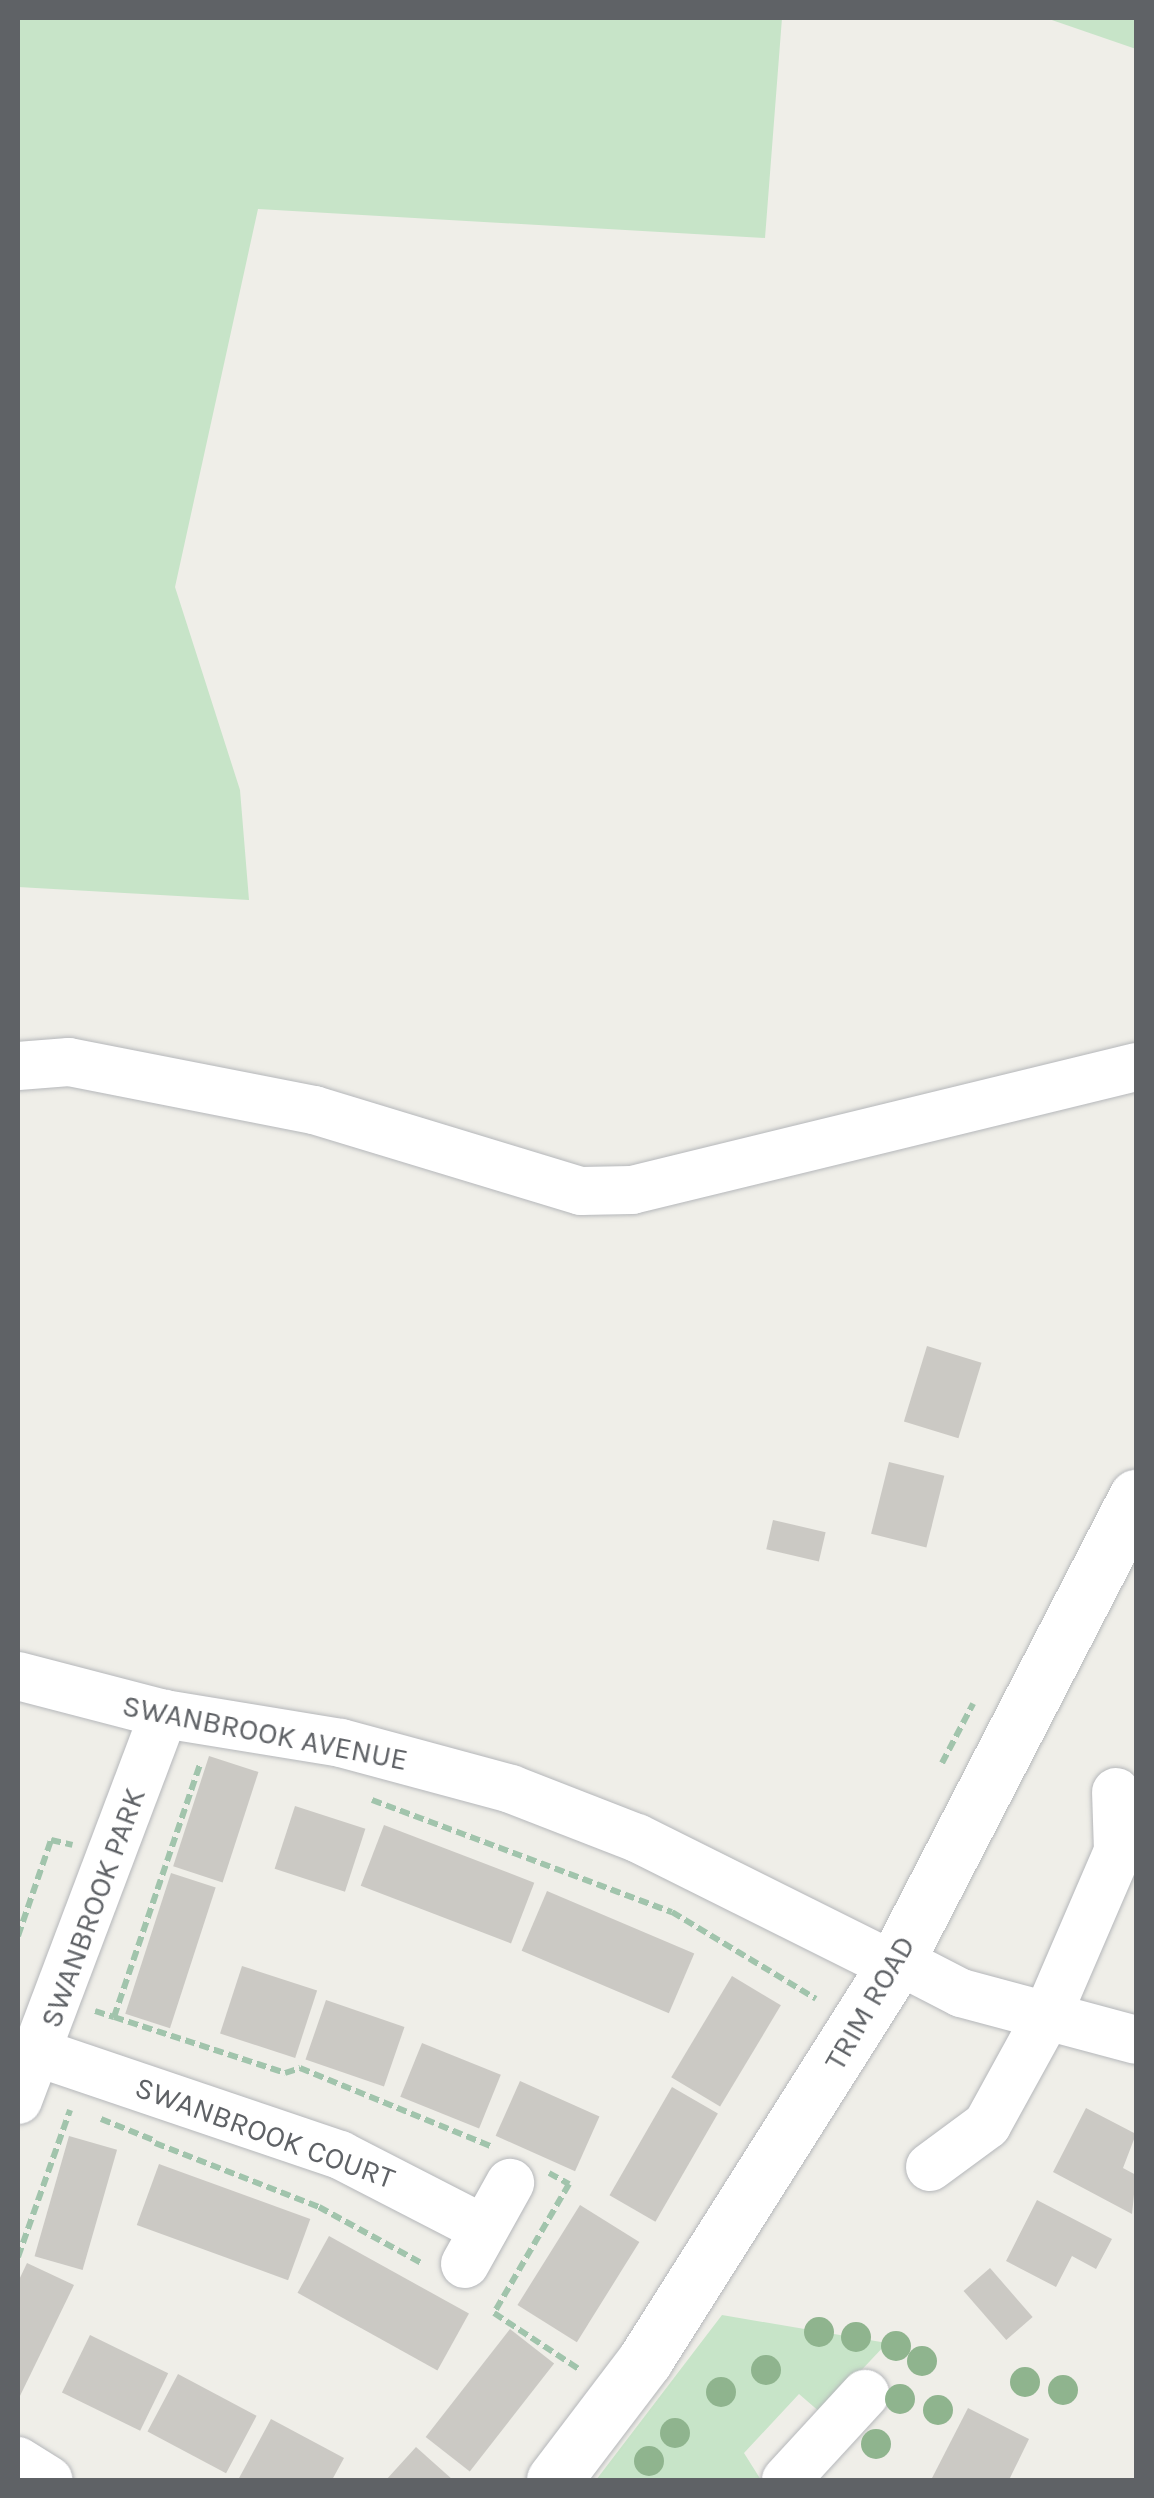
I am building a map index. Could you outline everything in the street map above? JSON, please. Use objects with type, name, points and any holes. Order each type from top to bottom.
[{"type":"main road","name":"TRIM ROAD","points":[[554,2480],[645,2360],[895,1963],[1130,1528]]},
{"type":"street","points":[[18,1066],[70,1062],[314,1110],[581,1192],[632,1190],[1136,1067]]},
{"type":"street","name":"SWANBROOK AVENUE","points":[[18,1676],[164,1714],[341,1742],[526,1794],[700,1867],[961,1993],[1136,2040]]},
{"type":"street","name":"SWANBROOK PARK","points":[[18,2100],[60,1999],[164,1714]]},
{"type":"street","points":[[930,2167],[987,2125],[1047,2016],[1118,1851],[1116,1792]]},
{"type":"street","name":"SWANBROOK COURT","points":[[39,2052],[340,2155],[467,2268]]},
{"type":"street","points":[[467,2268],[510,2183]]},
{"type":"street","points":[[786,2480],[864,2394]]},
{"type":"street","points":[[18,2461],[48,2480]]},
{"type":"path","points":[[60,1999],[114,2017],[205,1747]]},
{"type":"path","points":[[362,1797],[672,1912],[818,1995],[808,2016]]},
{"type":"path","points":[[18,2257],[71,2109]]},
{"type":"path","points":[[155,2143],[467,2268],[494,2313]]},
{"type":"green space","points":[[18,18],[782,18],[765,238],[258,209],[175,587],[240,790],[249,900],[18,887]]},
{"type":"green space","points":[[1046,18],[1136,18],[1136,49]]},
{"type":"green space","points":[[722,2315],[887,2343],[821,2413],[799,2394],[744,2453],[761,2480],[596,2480]]},
{"type":"building","points":[[927,1346],[982,1363],[958,1438],[904,1422]]},
{"type":"building","points":[[889,1462],[944,1476],[926,1548],[871,1534]]},
{"type":"building","points":[[773,1520],[826,1532],[819,1561],[766,1549]]},
{"type":"building","points":[[209,1756],[258,1772],[223,1882],[173,1866]]},
{"type":"building","points":[[295,1806],[365,1829],[345,1892],[275,1869]]},
{"type":"building","points":[[384,1825],[534,1883],[511,1943],[361,1886]]},
{"type":"building","points":[[171,1873],[216,1888],[170,2028],[125,2014]]},
{"type":"building","points":[[547,1891],[694,1954],[669,2013],[522,1951]]},
{"type":"building","points":[[242,1966],[317,1990],[295,2058],[220,2034]]},
{"type":"building","points":[[732,1976],[781,2005],[720,2107],[671,2077]]},
{"type":"building","points":[[326,2000],[404,2027],[384,2087],[305,2060]]},
{"type":"building","points":[[422,2043],[501,2075],[479,2129],[400,2097]]},
{"type":"building","points":[[520,2081],[599,2116],[575,2171],[496,2136]]},
{"type":"building","points":[[672,2087],[718,2114],[655,2222],[610,2195]]},
{"type":"building","points":[[1086,2108],[1136,2134],[1123,2168],[1136,2175],[1132,2214],[1053,2172]]},
{"type":"building","points":[[69,2136],[117,2150],[83,2270],[35,2256]]},
{"type":"building","points":[[159,2164],[310,2219],[288,2280],[137,2225]]},
{"type":"building","points":[[1037,2200],[1112,2239],[1096,2269],[1072,2256],[1056,2287],[1006,2261]]},
{"type":"building","points":[[580,2205],[639,2242],[577,2342],[517,2305]]},
{"type":"building","points":[[329,2236],[469,2314],[437,2370],[297,2293]]},
{"type":"building","points":[[27,2263],[74,2285],[18,2400],[18,2282]]},
{"type":"building","points":[[990,2268],[1033,2317],[1006,2340],[964,2291]]},
{"type":"building","points":[[510,2329],[554,2363],[470,2471],[426,2437]]},
{"type":"building","points":[[90,2335],[168,2373],[140,2431],[62,2393]]},
{"type":"building","points":[[178,2374],[257,2416],[226,2473],[147,2431]]},
{"type":"building","points":[[968,2408],[1029,2439],[1009,2480],[931,2480]]},
{"type":"building","points":[[271,2419],[344,2458],[332,2480],[238,2480]]},
{"type":"building","points":[[416,2447],[453,2480],[386,2480]]}]
